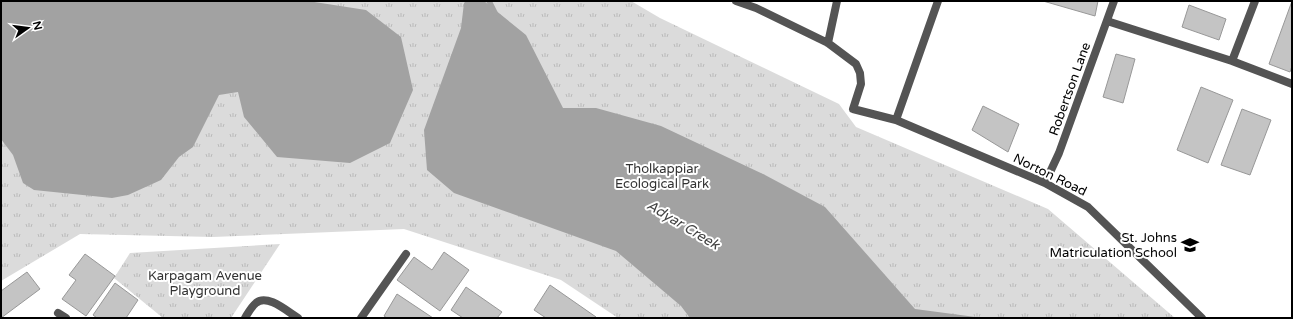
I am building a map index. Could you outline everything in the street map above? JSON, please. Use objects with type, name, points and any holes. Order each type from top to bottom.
[{"type":"street","points":[[736,1],[758,4],[828,43],[837,1]]},
{"type":"street","points":[[896,120],[938,1]]},
{"type":"street","name":"Robertson Lane","points":[[1045,183],[1060,153],[1114,1]]},
{"type":"street","points":[[1232,60],[1255,1]]},
{"type":"street","points":[[1107,21],[1232,60],[1292,84]]},
{"type":"street","name":"Norton Road","points":[[828,43],[856,64],[860,73],[861,84],[853,109],[896,120],[1045,183],[1088,207],[1202,318]]},
{"type":"street","points":[[361,318],[406,254]]},
{"type":"street","points":[[245,318],[256,302],[260,300],[269,300],[298,318]]},
{"type":"street","points":[[58,313],[66,318]]},
{"type":"green space","name":"Tholkappiar Ecological Park","points":[[1,1],[631,1],[660,18],[839,104],[856,127],[1048,209],[1175,318],[618,318],[561,280],[404,229],[213,237],[80,234],[1,281]]},
{"type":"green space","name":"Karpagam Avenue Playground","points":[[280,244],[231,318],[163,318],[114,278],[130,253]]},
{"type":"water","points":[[1,1],[308,1],[366,10],[401,37],[413,90],[390,143],[350,163],[277,157],[244,117],[238,92],[219,95],[193,147],[179,157],[161,180],[128,195],[112,198],[34,190],[23,183],[13,155],[1,139]]},
{"type":"water","points":[[466,1],[484,1],[526,35],[563,108],[596,108],[661,126],[765,175],[825,207],[915,309],[983,318],[690,318],[681,306],[616,251],[454,193],[427,170],[424,130],[461,28],[464,3]]},
{"type":"building","points":[[1043,1],[1098,1],[1095,16]]},
{"type":"building","points":[[1292,1],[1292,66],[1290,72],[1269,64]]},
{"type":"building","points":[[1189,5],[1226,19],[1219,40],[1182,27]]},
{"type":"building","points":[[1116,54],[1135,59],[1123,103],[1103,97]]},
{"type":"building","points":[[1201,87],[1233,100],[1208,163],[1177,150]]},
{"type":"building","points":[[983,106],[1019,124],[1008,152],[972,130]]},
{"type":"building","points":[[1242,109],[1271,120],[1250,175],[1221,165]]},
{"type":"building","points":[[444,252],[469,270],[440,311],[397,280],[414,257],[432,270]]},
{"type":"building","points":[[85,254],[115,276],[86,316],[62,299],[76,280],[69,275]]},
{"type":"building","points":[[27,272],[40,289],[1,318],[1,291]]},
{"type":"building","points":[[115,283],[138,300],[126,318],[97,318],[93,315]]},
{"type":"building","points":[[550,285],[596,317],[546,318],[534,310]]},
{"type":"building","points":[[466,287],[502,312],[497,318],[463,318],[451,310]]},
{"type":"building","points":[[397,294],[433,318],[387,318],[384,316]]},
{"type":"waterway","name":"Adyar Creek","points":[[489,1],[495,13]]},
{"type":"place","name":"St. Johns Matriculation School","points":[[1190,245]]}]
